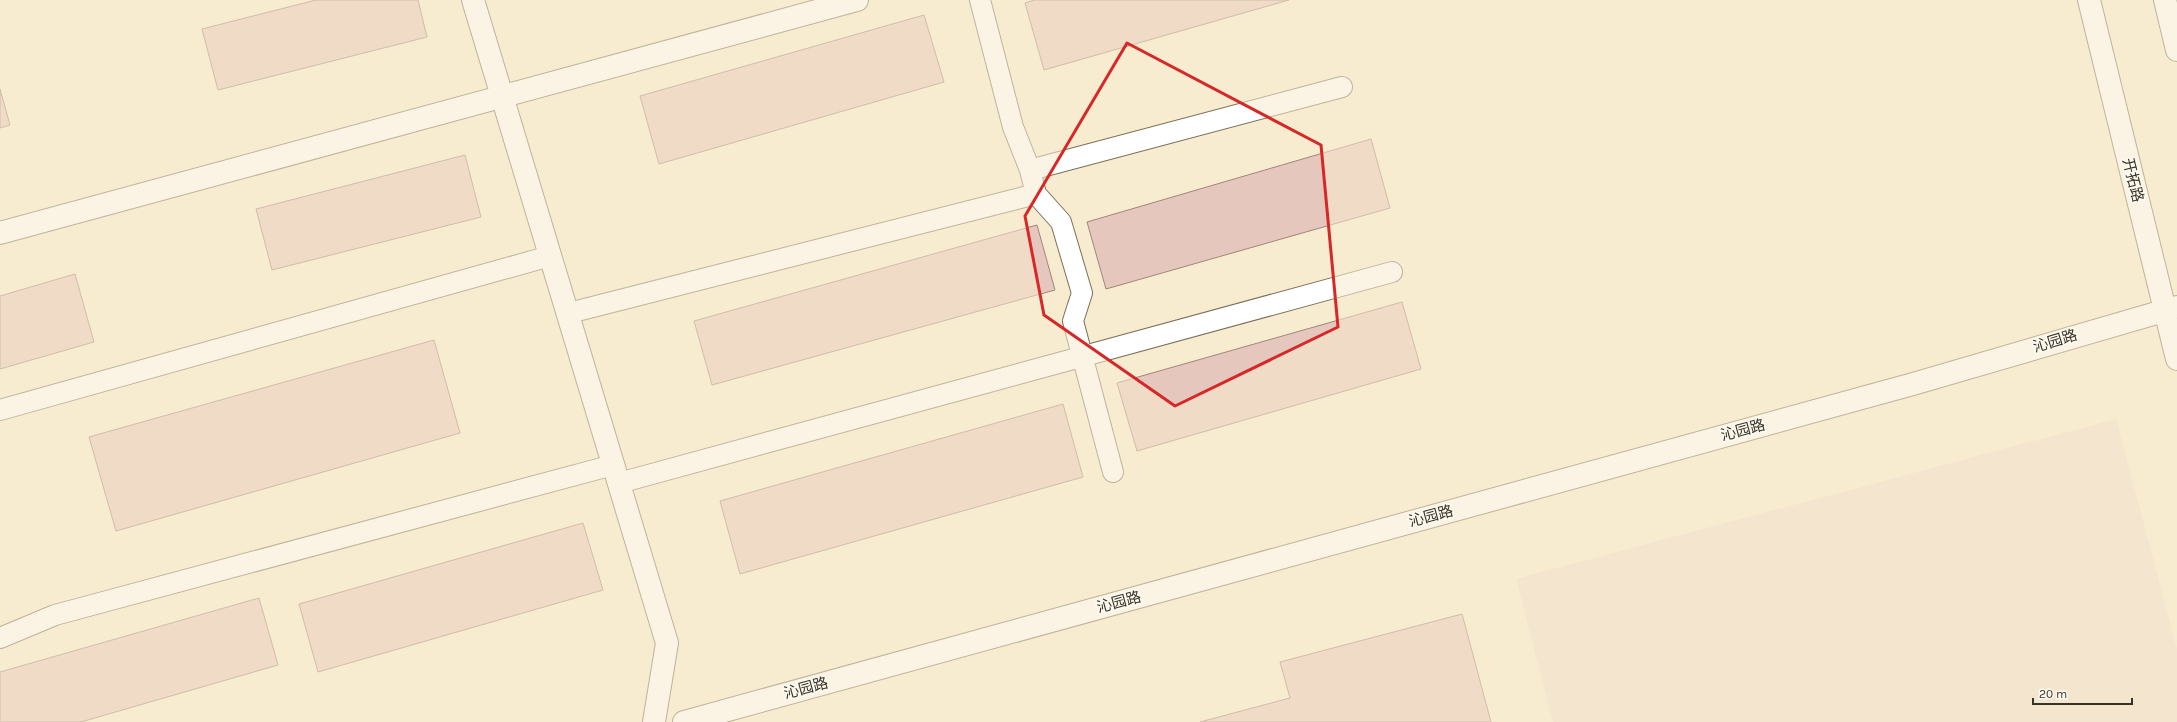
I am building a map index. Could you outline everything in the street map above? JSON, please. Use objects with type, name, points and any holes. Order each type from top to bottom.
[{"type":"street","points":[[473,0],[550,256],[569,313],[667,643],[654,722]]},
{"type":"street","points":[[0,233],[857,0]]},
{"type":"street","name":"开拓路","points":[[2089,0],[2171,308],[2177,359]]},
{"type":"street","points":[[2165,0],[2177,50]]},
{"type":"street","name":"沁园路","points":[[684,722],[1905,386],[2171,308]]},
{"type":"lane","points":[[980,0],[1013,127],[1030,170],[1036,194],[1060,222],[1082,293],[1073,321],[1113,472]]},
{"type":"lane","points":[[1030,170],[1342,87]]},
{"type":"lane","points":[[569,313],[1036,194]]},
{"type":"lane","points":[[0,410],[550,256]]},
{"type":"lane","points":[[0,638],[55,615],[1083,357],[1392,272]]},
{"type":"highlighted area","points":[[1127,43],[1321,145],[1338,327],[1175,406],[1044,315],[1025,216]]},
{"type":"shaded area","points":[[2116,419],[2177,649],[2177,722],[1553,722],[1516,579]]},
{"type":"building","points":[[316,0],[418,0],[427,37],[218,90],[202,29]]},
{"type":"building","points":[[1034,0],[1289,0],[1044,70],[1025,3]]},
{"type":"building","points":[[924,15],[944,82],[659,164],[640,96]]},
{"type":"building","points":[[0,89],[10,125],[0,128]]},
{"type":"building","points":[[1371,139],[1390,208],[1106,289],[1087,222]]},
{"type":"building","points":[[465,155],[481,217],[272,270],[256,209]]},
{"type":"building","points":[[1037,225],[1055,290],[712,385],[694,321]]},
{"type":"building","points":[[75,274],[94,342],[0,369],[0,296]]},
{"type":"building","points":[[1402,302],[1421,369],[1137,451],[1117,383]]},
{"type":"building","points":[[434,340],[460,433],[116,531],[89,437]]},
{"type":"building","points":[[1063,404],[1083,477],[740,574],[720,501]]},
{"type":"building","points":[[583,523],[603,590],[318,672],[299,604]]},
{"type":"building","points":[[259,598],[278,665],[81,722],[0,722],[0,672]]},
{"type":"building","points":[[1462,614],[1491,722],[1200,722],[1290,698],[1280,662]]}]
